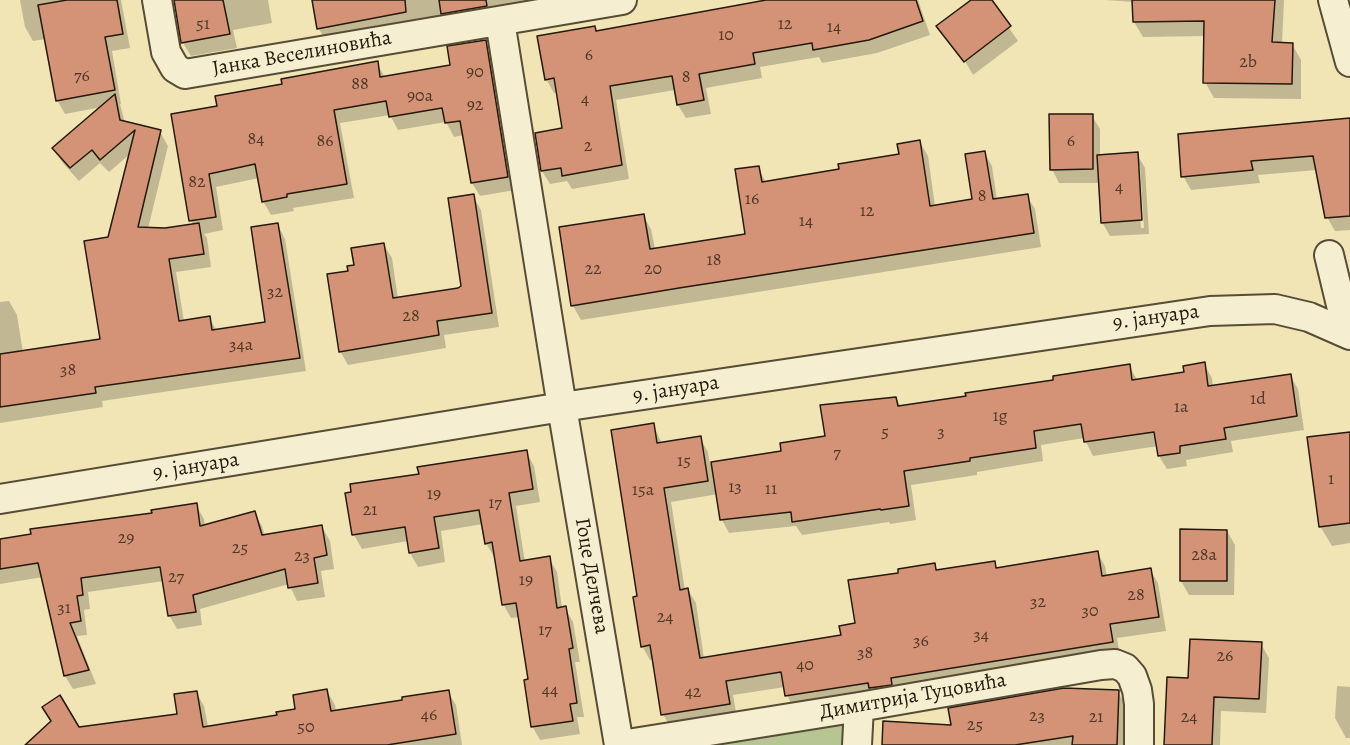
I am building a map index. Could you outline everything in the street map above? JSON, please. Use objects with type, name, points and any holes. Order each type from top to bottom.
[{"type":"street","name":"Јанка Веселиновића","points":[[157,0],[166,52],[175,68],[185,74],[622,0]]},
{"type":"street","points":[[1333,0],[1350,62]]},
{"type":"street","points":[[500,21],[562,407]]},
{"type":"street","points":[[1329,255],[1349,334]]},
{"type":"street","name":"9. јануара","points":[[0,499],[562,407],[1210,311],[1275,309],[1309,317],[1349,334]]},
{"type":"street","name":"Гоце Делчева","points":[[562,407],[620,745]]},
{"type":"street","name":"Димитрија Туцовића","points":[[620,745],[1115,664],[1125,668],[1132,676],[1137,690],[1139,745]]},
{"type":"street","points":[[857,745],[859,707]]},
{"type":"green space","points":[[848,721],[846,745],[699,745]]},
{"type":"building","points":[[67,0],[117,0],[123,34],[105,37],[115,90],[56,101],[38,5]]},
{"type":"building","points":[[174,0],[223,0],[230,34],[181,43]]},
{"type":"building","points":[[312,0],[405,0],[406,12],[317,29]]},
{"type":"building","points":[[439,0],[486,0],[487,6],[441,14]]},
{"type":"building","points":[[766,0],[916,0],[923,21],[869,40],[813,50],[812,43],[753,53],[755,64],[699,74],[704,100],[677,105],[672,76],[610,86],[622,165],[562,176],[561,168],[541,171],[535,133],[562,128],[554,78],[545,80],[537,36],[595,26],[596,31]]},
{"type":"building","points":[[971,0],[992,0],[1011,26],[964,62],[936,26]]},
{"type":"building","points":[[1132,0],[1275,0],[1272,42],[1293,43],[1292,84],[1203,83],[1204,21],[1133,22]]},
{"type":"building","points":[[486,40],[508,177],[471,183],[460,121],[445,123],[442,108],[389,117],[386,101],[334,110],[347,184],[287,194],[287,197],[262,202],[255,164],[209,174],[216,217],[189,221],[171,114],[217,106],[215,96],[282,84],[281,79],[378,61],[380,77],[450,65],[447,46]]},
{"type":"building","points":[[115,94],[120,120],[161,130],[138,227],[165,228],[199,223],[204,254],[169,259],[179,321],[210,316],[212,330],[265,322],[251,227],[278,223],[300,358],[95,387],[96,393],[0,407],[0,354],[100,339],[84,241],[108,237],[135,130],[100,160],[92,150],[70,168],[52,148]]},
{"type":"building","points":[[1049,114],[1093,114],[1093,169],[1050,170]]},
{"type":"building","points":[[1350,118],[1350,216],[1325,218],[1313,156],[1251,161],[1253,170],[1181,177],[1178,134]]},
{"type":"building","points":[[920,140],[930,206],[972,199],[965,154],[985,151],[993,199],[1028,194],[1034,233],[571,306],[559,227],[644,214],[650,249],[745,234],[735,169],[759,166],[762,182],[839,169],[838,164],[899,154],[897,144]]},
{"type":"building","points":[[1138,152],[1142,220],[1101,223],[1097,155]]},
{"type":"building","points":[[474,194],[492,313],[437,321],[439,335],[339,352],[327,274],[348,271],[347,266],[354,265],[351,248],[384,243],[393,298],[458,288],[461,286],[448,198]]},
{"type":"building","points":[[1205,362],[1208,386],[1291,374],[1297,416],[1224,428],[1226,439],[1180,446],[1180,453],[1158,456],[1154,432],[1084,442],[1081,424],[1034,431],[1036,448],[904,471],[909,506],[792,522],[791,512],[720,520],[711,462],[781,451],[780,443],[825,436],[820,405],[896,397],[898,406],[966,396],[965,393],[1053,380],[1053,376],[1130,364],[1132,380],[1184,372],[1183,366]]},
{"type":"building","points":[[654,423],[657,443],[701,436],[708,481],[664,488],[680,590],[688,588],[700,658],[841,635],[839,626],[855,623],[848,580],[898,573],[898,569],[935,563],[936,570],[995,561],[996,568],[1098,551],[1102,576],[1151,568],[1159,617],[1110,624],[1113,642],[891,678],[892,685],[869,688],[868,683],[785,696],[781,672],[726,681],[730,704],[661,715],[650,645],[641,647],[633,597],[637,596],[611,430]]},
{"type":"building","points":[[1350,432],[1350,523],[1319,527],[1307,437]]},
{"type":"building","points":[[527,450],[533,489],[509,493],[520,561],[550,556],[557,608],[566,606],[573,648],[569,649],[577,703],[570,704],[573,721],[531,727],[524,680],[528,679],[516,603],[502,605],[492,542],[485,544],[479,510],[434,517],[439,548],[409,553],[405,527],[352,535],[345,493],[351,492],[350,484],[419,474],[417,467]]},
{"type":"building","points":[[197,503],[200,526],[255,511],[262,535],[322,525],[327,555],[314,558],[318,583],[288,588],[285,569],[193,595],[196,612],[168,616],[160,567],[81,578],[83,595],[77,596],[81,621],[70,623],[89,670],[64,676],[38,563],[0,569],[0,539],[31,534],[30,529],[152,513],[151,510]]},
{"type":"building","points":[[1180,529],[1227,530],[1227,581],[1180,581]]},
{"type":"building","points":[[1190,639],[1262,642],[1259,699],[1214,697],[1212,745],[1164,745],[1167,677],[1188,678]]},
{"type":"building","points":[[1064,688],[1119,690],[1117,745],[1072,745],[1073,736],[1015,745],[882,745],[883,721],[951,725],[948,708]]},
{"type":"building","points":[[327,689],[331,711],[449,690],[456,734],[387,745],[25,745],[51,721],[42,707],[60,695],[79,727],[177,714],[174,694],[197,691],[203,727],[277,715],[276,712],[295,709],[293,695]]}]
